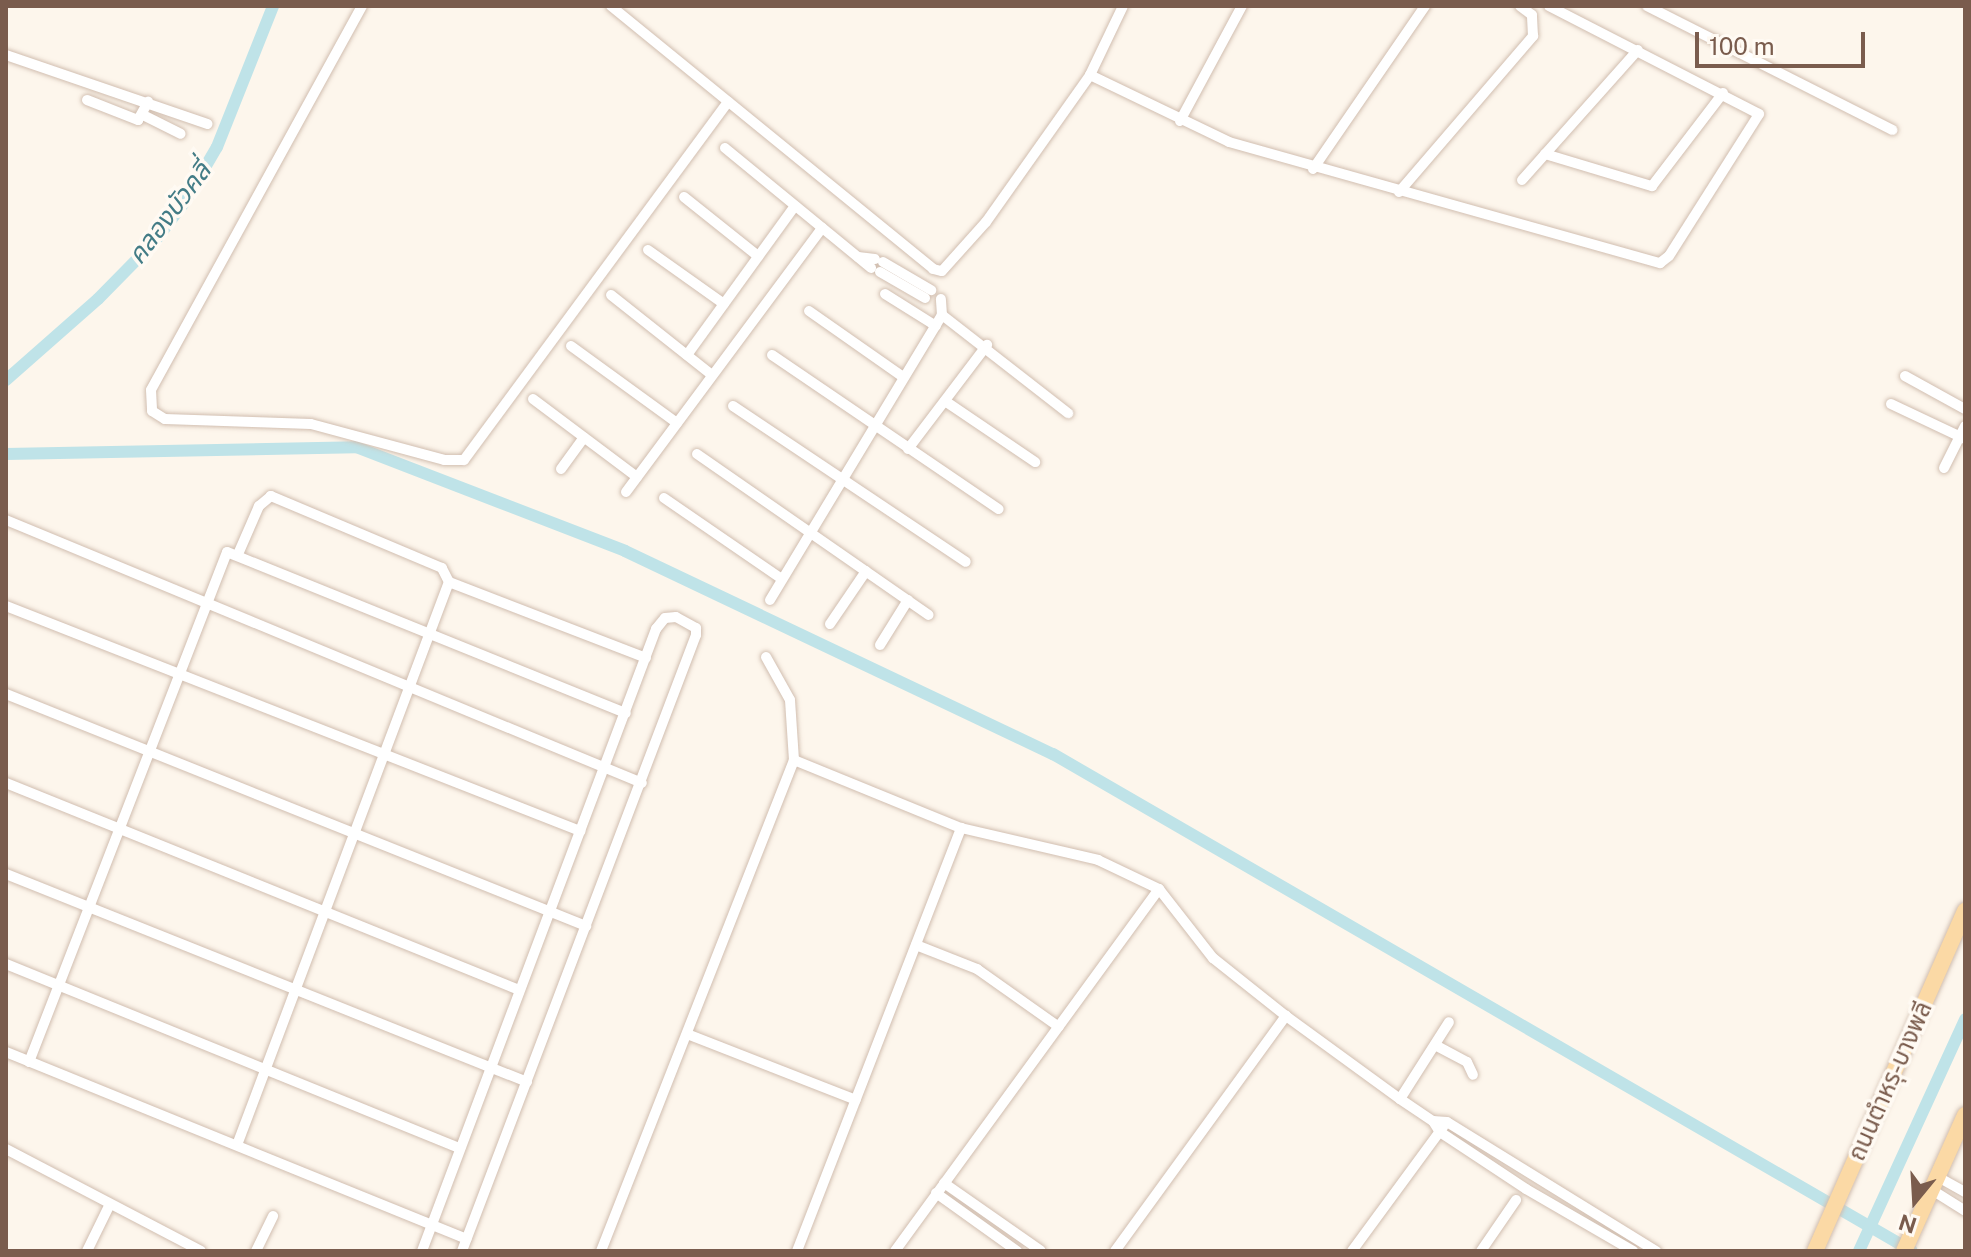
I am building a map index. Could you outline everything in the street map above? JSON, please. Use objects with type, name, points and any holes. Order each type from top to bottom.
[{"type":"main road","name":"ถนนตำหรุ-บางพลี","points":[[1815,1251],[1965,911]]},
{"type":"main road","points":[[1904,1251],[1965,1115]]},
{"type":"street","points":[[362,6],[151,390],[152,411],[165,419],[311,424],[444,460],[464,460],[728,102]]},
{"type":"street","points":[[611,6],[933,269],[950,267],[1090,75],[1123,6]]},
{"type":"street","points":[[1180,121],[1242,6]]},
{"type":"street","points":[[1313,169],[1425,6]]},
{"type":"street","points":[[1399,192],[1533,36],[1532,15],[1520,6]]},
{"type":"street","points":[[1090,75],[1180,121],[1313,169],[1660,263],[1669,256],[1759,119],[1755,109],[1549,6]]},
{"type":"street","points":[[1647,6],[1893,130]]},
{"type":"street","points":[[1522,180],[1638,50]]},
{"type":"street","points":[[6,55],[207,124]]},
{"type":"street","points":[[1545,154],[1652,186],[1723,93]]},
{"type":"street","points":[[87,100],[138,120],[148,102]]},
{"type":"street","points":[[143,115],[181,134]]},
{"type":"street","points":[[725,148],[858,257],[910,280],[1068,413]]},
{"type":"street","points":[[684,197],[758,256]]},
{"type":"street","points":[[687,355],[795,206]]},
{"type":"street","points":[[626,492],[822,228]]},
{"type":"street","points":[[648,250],[724,304]]},
{"type":"street","points":[[910,280],[920,258]]},
{"type":"street","points":[[885,294],[936,326]]},
{"type":"street","points":[[611,295],[712,375]]},
{"type":"street","points":[[770,600],[902,376],[936,326],[936,302]]},
{"type":"street","points":[[809,311],[902,376]]},
{"type":"street","points":[[908,449],[987,345]]},
{"type":"street","points":[[571,346],[677,423]]},
{"type":"street","points":[[772,355],[872,426],[999,509]]},
{"type":"street","points":[[1905,376],[1965,409]]},
{"type":"street","points":[[533,399],[637,477]]},
{"type":"street","points":[[945,401],[1035,462]]},
{"type":"street","points":[[1891,404],[1963,434],[1944,468]]},
{"type":"street","points":[[733,406],[966,562]]},
{"type":"street","points":[[561,469],[584,437]]},
{"type":"street","points":[[697,454],[929,615]]},
{"type":"street","points":[[238,554],[259,506],[271,496],[442,568],[449,582],[646,658]]},
{"type":"street","points":[[664,498],[782,579]]},
{"type":"street","points":[[6,520],[642,783]]},
{"type":"street","points":[[29,1062],[227,552],[626,713]]},
{"type":"street","points":[[830,624],[866,571]]},
{"type":"street","points":[[237,1145],[449,582]]},
{"type":"street","points":[[880,645],[908,600]]},
{"type":"street","points":[[6,606],[580,831]]},
{"type":"street","points":[[422,1251],[488,1069],[646,658],[665,618],[676,617],[696,628],[642,783],[462,1251]]},
{"type":"street","points":[[601,1251],[794,760],[790,700],[766,657]]},
{"type":"street","points":[[6,694],[586,926]]},
{"type":"street","points":[[794,760],[961,828],[1098,860],[1159,889],[1213,958],[1286,1016],[1433,1121],[1440,1132],[1633,1251]]},
{"type":"street","points":[[6,783],[519,990]]},
{"type":"street","points":[[797,1251],[961,828]]},
{"type":"street","points":[[6,874],[527,1082]]},
{"type":"street","points":[[895,1251],[1159,889]]},
{"type":"street","points":[[916,945],[977,969],[1059,1027]]},
{"type":"street","points":[[6,964],[460,1148]]},
{"type":"street","points":[[1121,1249],[1286,1016]]},
{"type":"street","points":[[1400,1099],[1449,1022]]},
{"type":"street","points":[[687,1034],[856,1100]]},
{"type":"street","points":[[1435,1045],[1467,1062],[1473,1075]]},
{"type":"street","points":[[6,1052],[467,1239]]},
{"type":"street","points":[[1433,1121],[1447,1122],[1656,1251]]},
{"type":"street","points":[[1352,1251],[1447,1122]]},
{"type":"street","points":[[6,1149],[201,1251]]},
{"type":"street","points":[[944,1183],[1041,1251]]},
{"type":"street","points":[[1935,1184],[1965,1192]]},
{"type":"street","points":[[1935,1184],[1965,1211]]},
{"type":"street","points":[[936,1193],[1017,1251]]},
{"type":"street","points":[[1481,1251],[1516,1200]]},
{"type":"street","points":[[87,1251],[110,1204]]},
{"type":"street","points":[[256,1251],[273,1216]]},
{"type":"waterway","name":"คลองบัวคลี่","points":[[6,380],[98,299],[155,241],[186,200],[217,147],[273,6]]},
{"type":"waterway","points":[[6,454],[356,447],[625,551],[1053,754],[1912,1251]]},
{"type":"waterway","points":[[1859,1251],[1965,1019]]}]
